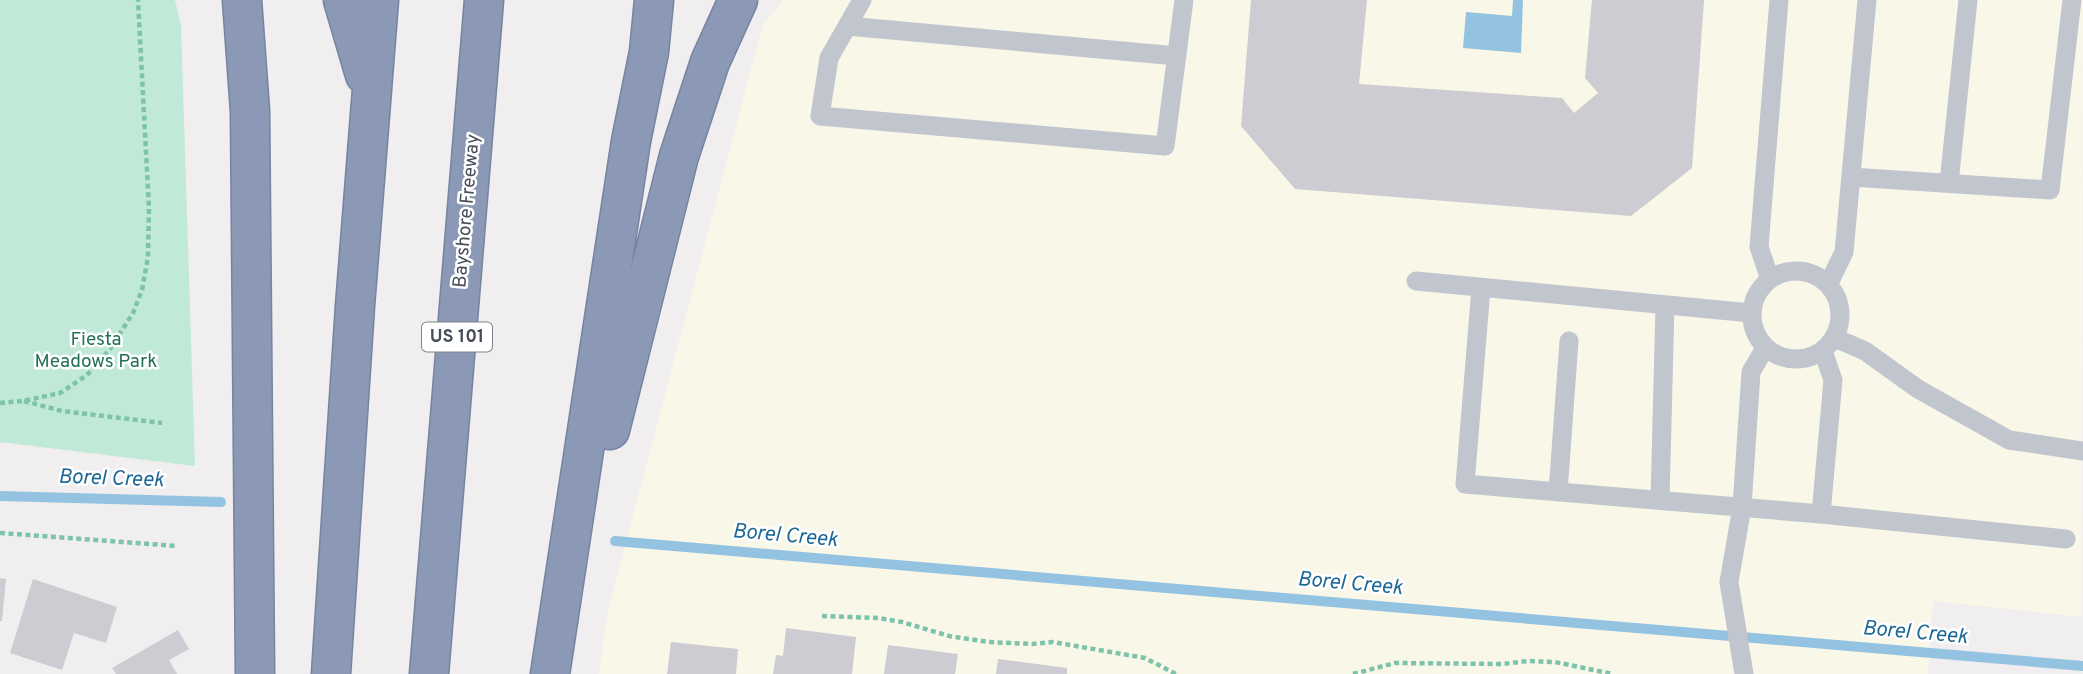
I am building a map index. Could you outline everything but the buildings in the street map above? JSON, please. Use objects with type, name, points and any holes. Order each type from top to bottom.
[{"type":"highway","points":[[242,0],[250,111],[255,674]]},
{"type":"highway","points":[[343,0],[371,97]]},
{"type":"highway","points":[[331,674],[355,306],[379,0]]},
{"type":"highway","name":"Bayshore Freeway","points":[[429,674],[484,0]]},
{"type":"highway","points":[[553,656],[631,141],[649,52],[654,0]]},
{"type":"highway","points":[[553,656],[679,156],[710,62],[738,0]]},
{"type":"lane","points":[[862,0],[829,58],[820,116],[1165,146],[1184,0]]},
{"type":"lane","points":[[1770,279],[1759,247],[1779,0]]},
{"type":"lane","points":[[1828,285],[1844,252],[1867,0]]},
{"type":"lane","points":[[1950,183],[1968,0]]},
{"type":"lane","points":[[1851,177],[2050,190],[2072,0]]},
{"type":"lane","points":[[847,26],[1177,56]]},
{"type":"lane","points":[[1821,514],[1833,380],[1829,345],[1840,320],[1839,301],[1828,285],[1816,275],[1800,271],[1785,272],[1770,279],[1761,288],[1751,313],[1755,332],[1765,348],[1778,356],[1793,360],[1808,358],[1829,345],[1865,351],[1918,389],[2009,440],[2083,451]]},
{"type":"lane","points":[[1416,281],[1751,313]]},
{"type":"lane","points":[[1481,288],[1465,484],[1821,514],[2066,539]]},
{"type":"lane","points":[[1660,500],[1665,305]]},
{"type":"lane","points":[[1558,492],[1569,341]]},
{"type":"lane","points":[[1744,674],[1729,582],[1742,507],[1752,372],[1765,348]]},
{"type":"path","points":[[0,403],[60,393],[87,375],[118,337],[133,313],[142,289],[148,257],[149,209],[138,0]]},
{"type":"path","points":[[23,401],[62,411],[162,423]]},
{"type":"path","points":[[0,533],[177,546]]},
{"type":"path","points":[[822,616],[878,618],[902,622],[948,636],[989,642],[1053,642],[1144,658],[1176,674]]},
{"type":"path","points":[[1353,674],[1395,663],[1502,664],[1528,661],[1555,662],[1613,674]]},
{"type":"shaded area","points":[[784,0],[2083,0],[2082,617],[1933,601],[1928,674],[599,674],[607,614],[763,24]]},
{"type":"green space","name":"Fiesta Meadows Park","points":[[0,0],[175,0],[181,26],[195,466],[0,442]]},
{"type":"water","points":[[1513,0],[1523,0],[1521,53],[1463,48],[1466,12],[1512,16]]},
{"type":"waterway","name":"Borel Creek","points":[[0,496],[221,502]]},
{"type":"waterway","name":"Borel Creek","points":[[615,541],[2083,666]]}]
